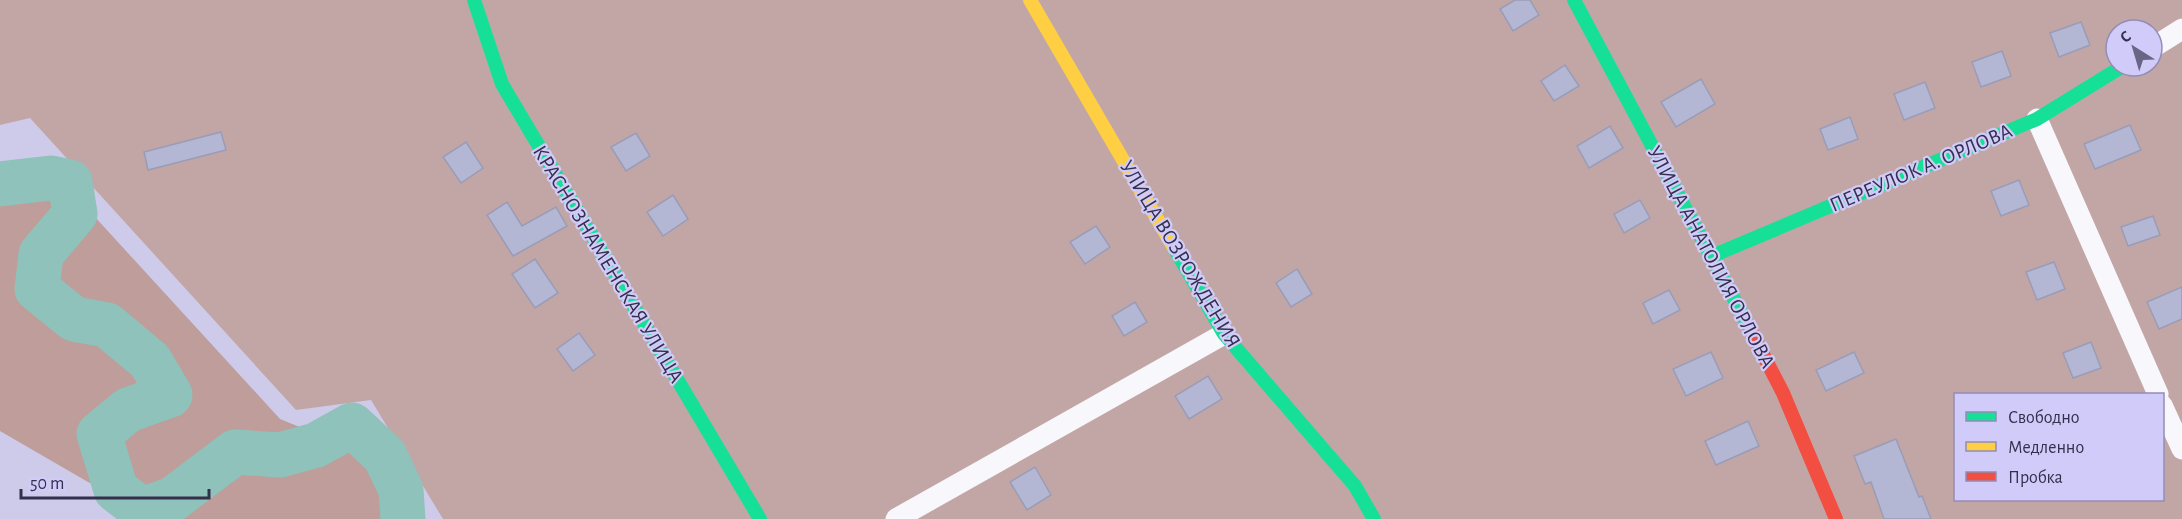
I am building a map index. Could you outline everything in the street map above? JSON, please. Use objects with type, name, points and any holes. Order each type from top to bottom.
[{"type":"street","name":"КРАСНОЗНАМЕНСКАЯ УЛИЦА","points":[[474,0],[502,84],[760,519]]},
{"type":"street","name":"УЛИЦА ВОЗРОЖДЕНИЯ","points":[[1030,0],[1224,334],[1355,486],[1374,519]]},
{"type":"street","name":"УЛИЦА АНАТОЛИЯ ОРЛОВА","points":[[1574,0],[1783,393],[1836,519]]},
{"type":"street","points":[[2164,40],[2182,29]]},
{"type":"street","name":"ПЕРЕУЛОК А. ОРЛОВА","points":[[1712,256],[2037,119],[2104,78]]},
{"type":"street","points":[[2037,119],[2158,393]]},
{"type":"street","points":[[896,519],[1224,334]]},
{"type":"street","points":[[2164,407],[2182,449]]},
{"type":"shaded area","points":[[0,0],[2182,0],[2182,519],[443,519],[371,400],[296,410],[30,118],[0,125]]},
{"type":"shaded area","points":[[40,157],[280,419],[351,448],[406,519],[169,519],[88,482],[0,431],[0,163]]},
{"type":"building","points":[[1515,0],[1530,0],[1539,15],[1513,31],[1500,9]]},
{"type":"building","points":[[2081,22],[2090,45],[2059,57],[2050,33]]},
{"type":"building","points":[[2002,51],[2011,76],[1981,87],[1972,62]]},
{"type":"building","points":[[1565,65],[1579,86],[1554,101],[1541,81]]},
{"type":"building","points":[[1701,79],[1715,104],[1676,127],[1661,102]]},
{"type":"building","points":[[1925,82],[1935,108],[1904,120],[1894,94]]},
{"type":"building","points":[[1850,117],[1858,139],[1828,150],[1820,129]]},
{"type":"building","points":[[2130,125],[2141,150],[2095,169],[2084,144]]},
{"type":"building","points":[[1610,126],[1623,148],[1589,168],[1577,146]]},
{"type":"building","points":[[221,132],[226,150],[148,170],[144,152]]},
{"type":"building","points":[[636,133],[650,156],[626,171],[611,147]]},
{"type":"building","points":[[466,142],[483,168],[461,183],[443,157]]},
{"type":"building","points":[[2019,180],[2029,205],[2001,216],[1991,191]]},
{"type":"building","points":[[673,195],[688,219],[663,236],[647,212]]},
{"type":"building","points":[[1640,200],[1650,218],[1624,233],[1614,214]]},
{"type":"building","points":[[507,202],[522,226],[556,207],[567,226],[513,256],[487,215]]},
{"type":"building","points":[[2153,216],[2160,235],[2128,246],[2121,227]]},
{"type":"building","points":[[1096,226],[1110,247],[1085,264],[1070,242]]},
{"type":"building","points":[[535,259],[558,293],[535,308],[512,274]]},
{"type":"building","points":[[2054,262],[2065,289],[2037,300],[2026,272]]},
{"type":"building","points":[[1297,269],[1312,294],[1291,307],[1276,283]]},
{"type":"building","points":[[2182,287],[2182,319],[2159,329],[2147,302]]},
{"type":"building","points":[[1669,290],[1680,310],[1653,324],[1643,303]]},
{"type":"building","points":[[1135,302],[1147,322],[1124,336],[1112,316]]},
{"type":"building","points":[[579,333],[595,355],[573,371],[557,349]]},
{"type":"building","points":[[2091,342],[2101,368],[2073,378],[2063,353]]},
{"type":"building","points":[[1711,352],[1723,378],[1686,396],[1673,369]]},
{"type":"building","points":[[1854,352],[1864,373],[1826,391],[1816,370]]},
{"type":"building","points":[[1208,376],[1222,399],[1189,419],[1175,396]]},
{"type":"building","points":[[1748,421],[1759,446],[1716,465],[1705,441]]},
{"type":"building","points":[[1896,439],[1919,497],[1922,496],[1931,519],[1884,519],[1871,482],[1865,484],[1854,456]]},
{"type":"building","points":[[1035,467],[1051,495],[1027,510],[1010,482]]},
{"type":"waterway","points":[[0,184],[51,178],[70,182],[75,214],[41,254],[37,289],[74,319],[107,325],[150,361],[170,395],[128,410],[99,434],[116,490],[142,510],[173,499],[235,452],[280,455],[316,445],[352,425],[385,456],[401,490],[403,519]]},
{"type":"traffic: fast","points":[[474,0],[502,84],[760,519]]},
{"type":"traffic: fast","points":[[1574,0],[1750,329]]},
{"type":"traffic: fast","points":[[1712,256],[2037,119],[2104,78]]},
{"type":"traffic: fast","points":[[1173,246],[1224,334],[1355,486],[1374,519]]},
{"type":"traffic: slow","points":[[1030,0],[1173,246]]},
{"type":"traffic: jam","points":[[1750,329],[1783,393],[1836,519]]}]
